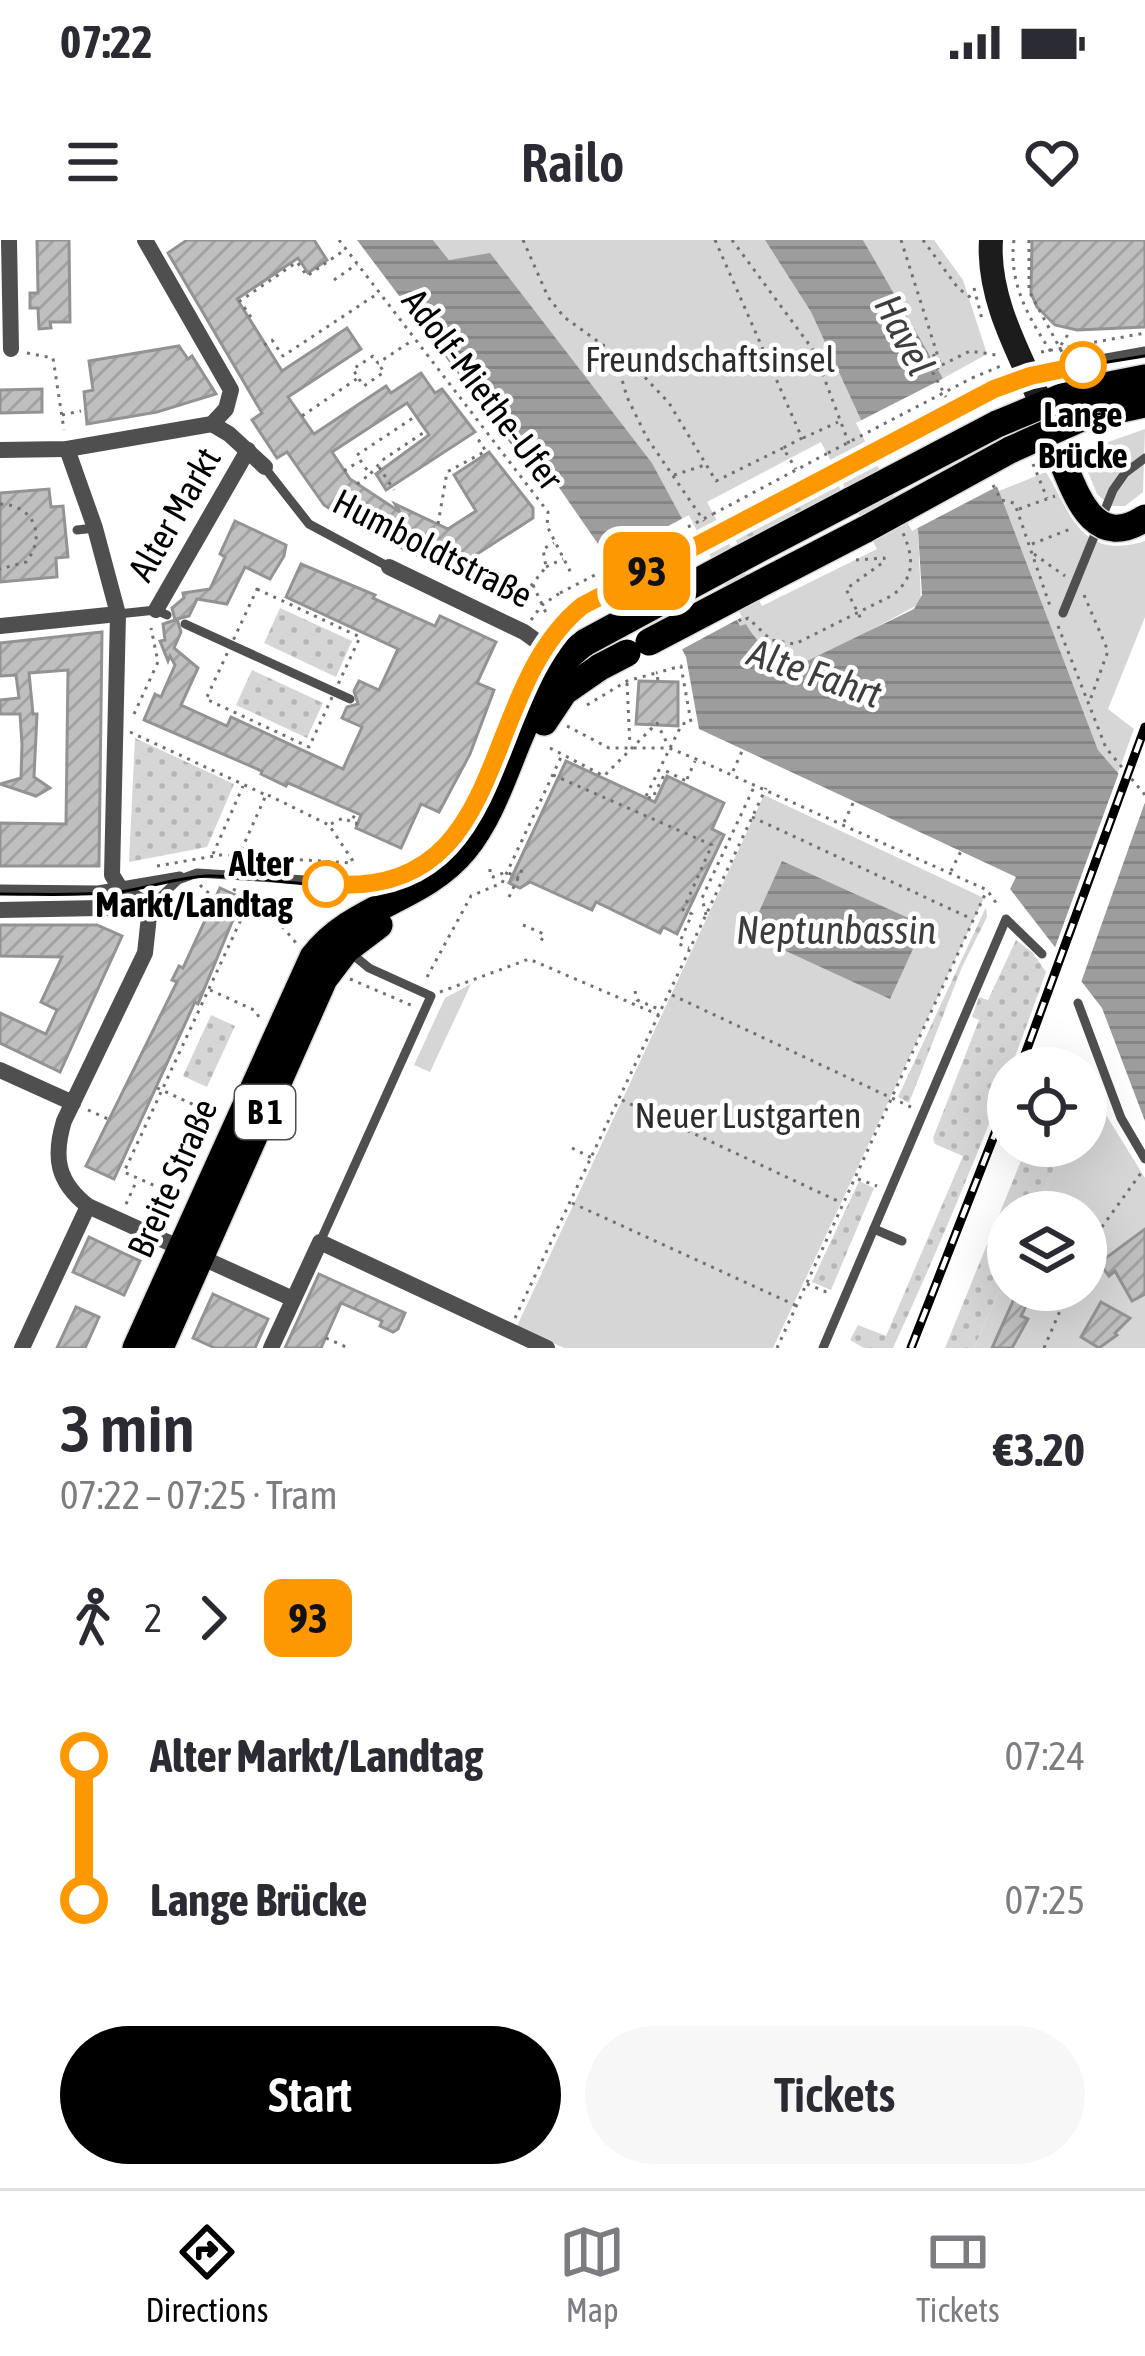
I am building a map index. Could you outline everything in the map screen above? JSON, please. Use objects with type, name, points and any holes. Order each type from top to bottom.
[{"type":"main road","points":[[1047,417],[1074,392],[1145,378]]},
{"type":"main road","points":[[1047,417],[1084,417],[1145,404]]},
{"type":"main road","points":[[1047,417],[1079,501],[1098,522],[1123,528],[1145,518]]},
{"type":"main road","name":"B 1","points":[[642,629],[738,560],[840,506],[997,424],[1047,417]]},
{"type":"main road","name":"B 1","points":[[642,629],[855,543],[1021,456],[1047,417]]},
{"type":"main road","name":"Breite Straße","points":[[136,1348],[190,1252],[325,980],[368,912],[430,882],[461,854],[542,692],[576,665],[642,629]]},
{"type":"main road","name":"Breite Straße","points":[[160,1348],[190,1252]]},
{"type":"street","points":[[9,240],[11,350]]},
{"type":"street","points":[[0,450],[68,449],[212,424],[226,410],[232,390],[145,240]]},
{"type":"street","points":[[991,240],[997,296],[1020,376],[1047,417]]},
{"type":"street","name":"Alter Markt","points":[[212,424],[265,467]]},
{"type":"street","name":"Alter Markt","points":[[0,626],[118,614],[86,529],[68,449]]},
{"type":"street","name":"Alter Markt","points":[[162,613],[248,450]]},
{"type":"street","name":"Humboldtstraße","points":[[389,566],[524,632],[576,665]]},
{"type":"street","points":[[118,614],[112,875],[120,888],[150,908]]},
{"type":"street","points":[[0,910],[150,908]]},
{"type":"street","points":[[150,908],[145,953],[58,1142],[60,1174],[70,1192],[88,1206],[293,1299]]},
{"type":"street","points":[[0,1070],[73,1103]]},
{"type":"street","points":[[22,1348],[88,1206]]},
{"type":"street","points":[[271,1348],[320,1242],[547,1348]]},
{"type":"lane","points":[[0,889],[120,888],[202,872],[352,883],[398,875],[425,860],[458,823],[576,665],[569,610],[1020,376],[1145,351]]},
{"type":"lane","points":[[1063,613],[1113,490],[1145,458]]},
{"type":"lane","name":"Humboldtstraße","points":[[265,467],[309,524],[389,566]]},
{"type":"lane","points":[[840,506],[855,543]]},
{"type":"lane","points":[[118,614],[162,613]]},
{"type":"lane","points":[[185,623],[350,699]]},
{"type":"lane","points":[[150,908],[178,880],[202,872]]},
{"type":"lane","points":[[823,1348],[1006,919],[1042,954]]},
{"type":"lane","points":[[320,1242],[426,993],[340,954]]},
{"type":"lane","points":[[1078,1003],[1121,1118],[1145,1163]]},
{"type":"lane","points":[[874,1229],[902,1241]]},
{"type":"path","name":"Adolf-Miethe-Ufer","points":[[340,240],[548,512],[547,526],[572,575]]},
{"type":"path","points":[[523,240],[548,297],[564,317],[639,371],[669,403],[716,481],[840,421]]},
{"type":"path","points":[[715,240],[802,438]]},
{"type":"path","points":[[731,240],[814,351],[853,453]]},
{"type":"path","points":[[901,240],[924,305],[933,372],[970,351],[996,355]]},
{"type":"path","points":[[923,240],[958,288],[975,301]]},
{"type":"path","points":[[1014,240],[1019,294],[1043,340],[1060,346]]},
{"type":"path","points":[[1029,240],[1027,272],[1034,303],[1063,356]]},
{"type":"path","points":[[251,317],[241,301],[298,262],[307,276],[346,249]]},
{"type":"path","points":[[334,280],[357,263]]},
{"type":"path","points":[[1019,294],[1027,272]]},
{"type":"path","points":[[264,345],[272,340],[283,356],[380,292]]},
{"type":"path","points":[[1060,346],[1071,330]]},
{"type":"path","points":[[1049,349],[1145,333]]},
{"type":"path","points":[[378,363],[414,339]]},
{"type":"path","points":[[11,350],[52,358],[68,449]]},
{"type":"path","points":[[934,354],[941,366]]},
{"type":"path","points":[[615,355],[627,397],[647,438],[705,523]]},
{"type":"path","points":[[374,356],[384,372],[364,386],[358,378],[353,369],[374,356]]},
{"type":"path","points":[[533,585],[542,605],[1000,366]]},
{"type":"path","points":[[302,416],[358,378]]},
{"type":"path","points":[[61,415],[81,411]]},
{"type":"path","points":[[344,471],[357,455],[416,416]]},
{"type":"path","points":[[357,484],[426,431]]},
{"type":"path","points":[[438,524],[447,472],[486,452],[478,441],[486,435]]},
{"type":"path","points":[[783,448],[796,469]]},
{"type":"path","points":[[357,455],[370,474]]},
{"type":"path","points":[[1017,510],[1047,498],[1021,456]]},
{"type":"path","points":[[674,475],[707,464]]},
{"type":"path","points":[[378,465],[394,490]]},
{"type":"path","points":[[996,490],[1001,500],[1014,503],[1033,553],[1035,574],[1051,608]]},
{"type":"path","points":[[0,504],[21,508],[35,524],[37,535],[26,562],[0,569]]},
{"type":"path","points":[[1030,545],[1074,528]]},
{"type":"path","points":[[741,622],[748,618],[771,640],[795,644],[892,595],[905,583],[912,562],[902,532]]},
{"type":"path","points":[[547,567],[543,549],[556,542]]},
{"type":"path","points":[[855,543],[885,561],[845,589],[861,619]]},
{"type":"path","points":[[1033,553],[1082,590],[1108,652],[1088,705]]},
{"type":"path","points":[[514,607],[547,567],[565,558]]},
{"type":"path","points":[[525,612],[534,614]]},
{"type":"path","points":[[149,868],[212,856],[354,863],[329,825],[126,730],[158,662],[151,636],[162,613]]},
{"type":"path","points":[[1058,625],[1106,748],[1145,795]]},
{"type":"path","points":[[576,665],[588,705],[627,681],[681,666],[691,722],[682,724],[646,796],[652,799],[666,771],[685,783],[696,758]]},
{"type":"path","points":[[656,673],[659,683]]},
{"type":"path","points":[[627,681],[630,748]]},
{"type":"path","points":[[550,748],[604,776],[657,723],[669,748]]},
{"type":"path","points":[[563,724],[609,748],[669,748],[732,772],[987,890],[1006,919]]},
{"type":"path","points":[[732,772],[743,749]]},
{"type":"path","points":[[340,954],[414,1007],[426,993],[464,905],[477,892],[502,883],[562,754]]},
{"type":"path","points":[[553,775],[712,845],[683,910],[692,914],[679,944],[691,950]]},
{"type":"path","points":[[706,917],[702,898],[756,783]]},
{"type":"path","points":[[215,899],[200,885],[202,872],[244,784]]},
{"type":"path","points":[[509,1330],[766,788]]},
{"type":"path","points":[[236,864],[266,795]]},
{"type":"path","points":[[844,824],[854,801]]},
{"type":"path","points":[[329,825],[343,818],[356,824],[358,820],[348,813],[360,819]]},
{"type":"path","points":[[752,817],[974,919]]},
{"type":"path","points":[[950,873],[961,851]]},
{"type":"path","points":[[509,896],[523,868]]},
{"type":"path","points":[[490,869],[494,878],[506,872]]},
{"type":"path","points":[[506,872],[518,878]]},
{"type":"path","points":[[221,884],[263,904],[294,942]]},
{"type":"path","points":[[777,1348],[987,890]]},
{"type":"path","points":[[178,1196],[124,1172],[251,898]]},
{"type":"path","points":[[523,925],[544,934],[540,944]]},
{"type":"path","points":[[426,993],[530,959],[662,1013]]},
{"type":"path","points":[[208,989],[256,1011],[262,1023]]},
{"type":"path","points":[[635,991],[637,1000],[662,1013]]},
{"type":"path","points":[[670,995],[923,1113]]},
{"type":"path","points":[[160,1090],[210,1112],[227,1099]]},
{"type":"path","points":[[620,1100],[843,1204]]},
{"type":"path","points":[[73,1103],[108,1119]]},
{"type":"path","points":[[572,1148],[592,1158]]},
{"type":"path","points":[[1107,1218],[1145,1163]]},
{"type":"path","points":[[119,1220],[137,1178]]},
{"type":"path","points":[[856,1178],[890,1191]]},
{"type":"path","points":[[571,1203],[797,1306]]},
{"type":"path","points":[[807,1284],[844,1299]]},
{"type":"path","points":[[1044,1348],[1060,1311]]},
{"type":"path","points":[[326,1338],[348,1348]]},
{"type":"green space","name":"Freundschaftsinsel","points":[[433,240],[765,240],[811,312],[918,530],[921,603],[814,661],[793,662],[774,655],[746,624],[740,627],[652,463],[490,254],[449,260]],"holes":[[[821,442],[877,549],[762,606],[707,502]]]},
{"type":"green space","points":[[863,240],[934,240],[963,280],[987,354],[942,379]]},
{"type":"green space","points":[[1145,429],[1143,492],[1125,506],[1110,506],[1097,494],[1080,452]]},
{"type":"green space","points":[[1046,472],[1072,518],[1092,539],[1123,546],[1145,541],[1145,617],[1108,709],[1134,729],[1118,773],[1098,750],[999,491]]},
{"type":"green space","points":[[835,479],[843,494],[739,548],[733,533]]},
{"type":"green space","points":[[280,608],[352,641],[336,677],[264,643]]},
{"type":"green space","points":[[252,670],[323,703],[307,738],[236,705]]},
{"type":"green space","points":[[135,738],[234,784],[207,847],[129,862]]},
{"type":"green space","name":"Neuer Lustgarten","points":[[764,795],[984,898],[773,1348],[564,1348],[517,1326]]},
{"type":"green space","points":[[986,907],[987,917],[962,967],[909,1103],[898,1097]]},
{"type":"green space","points":[[1016,940],[1046,972],[1029,1020],[1018,1047],[987,1047],[987,1128],[893,1348],[864,1348],[850,1340],[858,1325],[886,1336],[963,1156],[935,1144],[933,1138],[979,1020],[972,1017],[979,997],[988,1000]]},
{"type":"green space","points":[[471,984],[430,1072],[414,1065],[445,998]]},
{"type":"green space","points":[[211,1015],[235,1026],[207,1087],[183,1076]]},
{"type":"green space","points":[[1107,1117],[1145,1178],[1145,1348],[974,1348],[990,1311],[1107,1311],[1107,1191],[1044,1191],[1055,1167],[1107,1167]]},
{"type":"green space","points":[[1018,1167],[1055,1167],[1044,1191],[1009,1191]]},
{"type":"green space","points":[[859,1181],[874,1188],[831,1290],[812,1282]]},
{"type":"green space","points":[[987,1245],[990,1311],[974,1348],[945,1348]]},
{"type":"water","points":[[357,240],[433,240],[449,260],[490,253],[652,463],[740,626],[746,624],[769,650],[801,664],[914,609],[922,595],[918,530],[811,312],[765,240],[863,240],[941,375],[999,491],[1098,750],[1145,804],[1145,1121],[1102,1008],[1010,889],[1016,877],[699,729],[686,657],[630,546],[607,557],[551,476],[522,459]]},
{"type":"water","name":"Neptunbassin","points":[[782,861],[924,925],[890,999],[749,934]]},
{"type":"pier","name":"Lange Brücke","points":[[948,376],[966,412],[874,459],[856,423]]},
{"type":"pier","name":"Lange Brücke","points":[[968,415],[1002,484],[912,531],[876,463]]},
{"type":"pier","points":[[689,515],[705,547],[641,581],[627,554],[602,561]]},
{"type":"pier","points":[[707,550],[742,617],[677,652],[642,584]]},
{"type":"pier","points":[[1121,767],[1145,795],[1145,802],[1079,988],[1053,953]]},
{"type":"building","points":[[37,240],[69,240],[70,322],[50,322],[51,328],[39,329],[38,308],[30,308],[30,293],[38,293]]},
{"type":"building","points":[[187,240],[314,240],[327,260],[308,273],[298,258],[237,299],[282,371],[347,328],[361,349],[288,397],[314,434],[386,386],[391,393],[421,373],[435,393],[442,389],[475,432],[386,490],[376,474],[429,435],[407,403],[332,452],[350,479],[400,512],[395,504],[448,529],[476,511],[454,475],[489,452],[533,508],[533,518],[457,567],[448,552],[444,568],[324,505],[287,452],[277,458],[252,420],[262,413],[168,253]]},
{"type":"building","points":[[1032,240],[1145,240],[1145,327],[1077,330],[1055,325],[1031,293]]},
{"type":"building","points":[[179,346],[188,359],[192,356],[216,394],[157,412],[87,424],[84,392],[93,390],[89,361]]},
{"type":"building","points":[[42,389],[42,412],[0,413],[0,390]]},
{"type":"building","points":[[49,489],[51,507],[63,506],[68,557],[56,558],[57,577],[0,582],[0,493]]},
{"type":"building","points":[[235,521],[286,545],[284,556],[270,579],[245,567],[227,604],[197,599],[189,616],[177,619],[181,632],[174,648],[198,668],[181,705],[227,726],[231,717],[343,769],[362,727],[342,718],[347,707],[358,704],[354,691],[359,681],[379,690],[398,649],[286,597],[301,564],[435,626],[440,616],[496,642],[477,683],[494,690],[470,754],[439,812],[421,804],[401,848],[356,828],[361,815],[144,720],[175,665],[170,656],[168,661],[160,641],[165,640],[163,624],[175,620],[172,608],[184,598],[183,593],[210,589]]},
{"type":"building","points":[[102,632],[99,866],[0,866],[0,823],[66,824],[68,670],[29,673],[33,714],[37,714],[34,777],[50,788],[36,796],[0,784],[21,778],[22,745],[20,714],[0,714],[0,700],[19,698],[16,675],[0,676],[0,643]]},
{"type":"building","points":[[639,681],[678,682],[678,726],[636,724]]},
{"type":"building","points":[[566,761],[655,802],[667,776],[724,803],[712,829],[724,835],[677,934],[663,927],[660,933],[596,902],[592,910],[530,882],[520,888],[509,883]]},
{"type":"building","points":[[220,888],[242,898],[198,1004],[195,1002],[114,1179],[86,1166]]},
{"type":"building","points":[[0,925],[97,925],[122,936],[60,1072],[0,1043],[0,1013],[46,1034],[57,1010],[41,1002],[62,957],[0,956]]},
{"type":"building","points":[[1145,1229],[1145,1294],[1132,1301],[1115,1271],[1107,1273],[1107,1257]]},
{"type":"building","points":[[89,1237],[140,1261],[124,1295],[73,1272]]},
{"type":"building","points":[[319,1274],[405,1313],[398,1329],[393,1332],[380,1326],[382,1321],[341,1303],[321,1348],[285,1348]]},
{"type":"building","points":[[213,1294],[268,1319],[255,1348],[215,1348],[193,1338]]},
{"type":"building","points":[[1107,1305],[1130,1318],[1099,1348],[1081,1337],[1096,1311],[1107,1311]]},
{"type":"building","points":[[76,1307],[99,1317],[85,1348],[57,1348]]},
{"type":"building","points":[[1009,1311],[1024,1311],[1021,1316],[1028,1319],[1012,1348],[992,1348]]},
{"type":"tram line","points":[[0,894],[119,892],[208,876],[350,886],[415,872],[442,852],[465,820],[530,676],[545,649],[582,606],[994,389],[1046,372],[1145,356]]},
{"type":"tram line","name":"93","points":[[326,884],[388,882],[413,873],[442,852],[464,823],[551,638],[582,606],[994,389],[1083,365]]},
{"type":"railway","points":[[1028,1047],[1145,727]]},
{"type":"railway","points":[[911,1348],[987,1154]]},
{"type":"place","name":"Lange Brücke","points":[[1083,365]]},
{"type":"place","name":"Alter Markt/Landtag","points":[[326,884]]},
{"type":"water label","name":"Havel","points":[[905,335]]},
{"type":"water label","name":"Alte Fahrt","points":[[815,673]]}]
